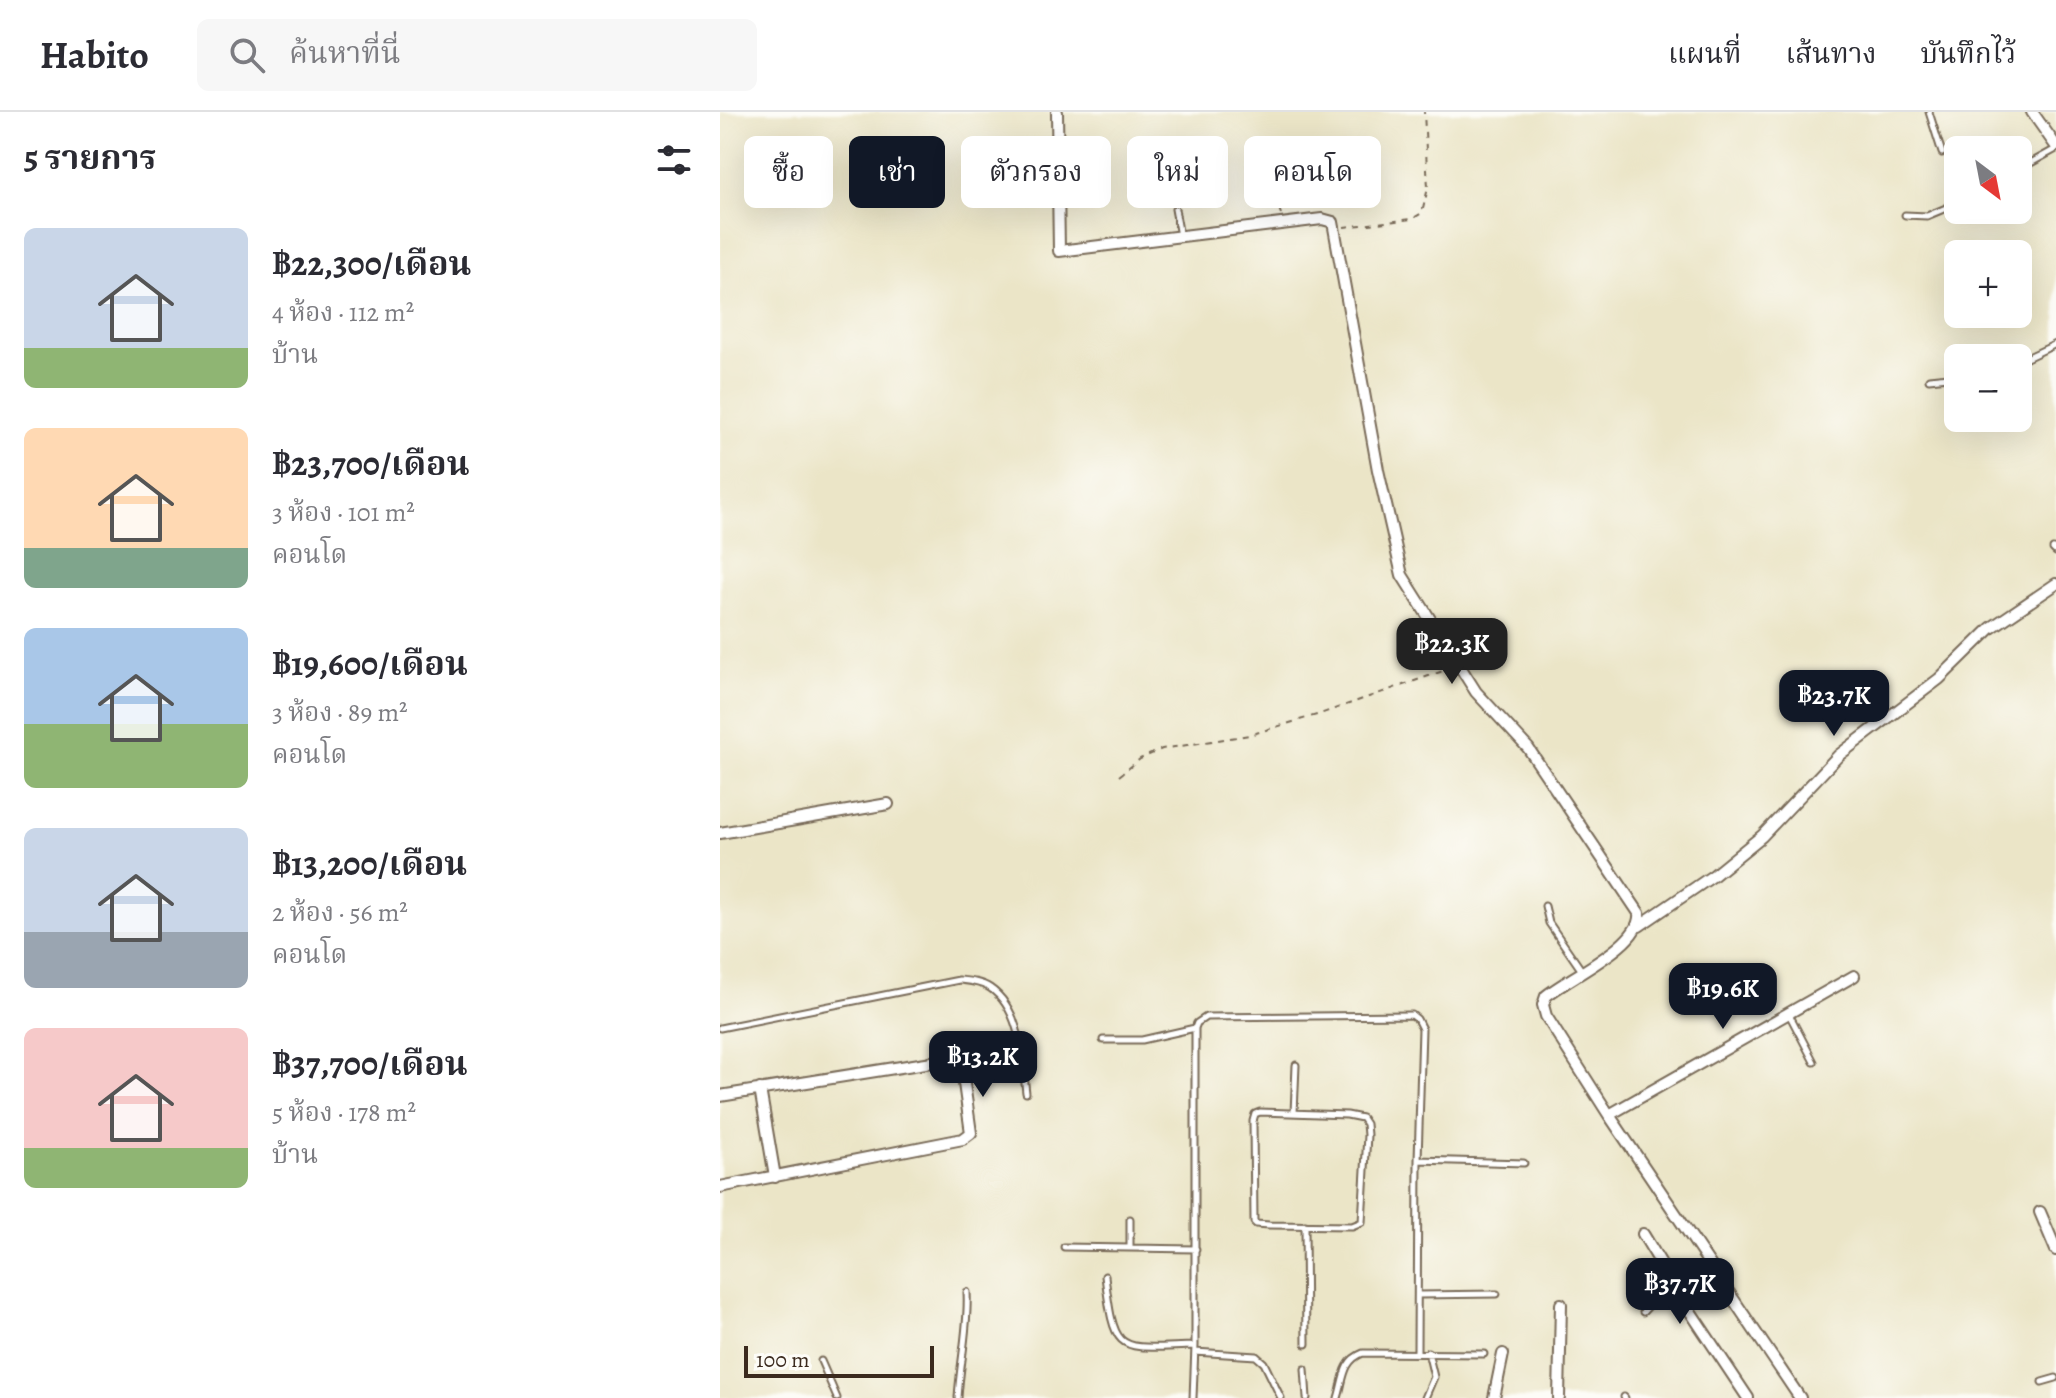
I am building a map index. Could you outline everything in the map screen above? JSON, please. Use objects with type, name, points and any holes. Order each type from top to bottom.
[{"type":"street","points":[[1057,112],[1059,251],[1322,219],[1333,222],[1396,555],[1411,593],[1490,710],[1513,730],[1549,777],[1637,906],[1638,927]]},
{"type":"street","points":[[2032,112],[2056,148]]},
{"type":"street","points":[[1800,1398],[1609,1115],[1554,1030],[1543,1005],[1546,996],[1627,940],[1638,927],[1714,875],[1762,836],[1839,755],[1939,679],[1991,628],[2056,584]]},
{"type":"street","points":[[720,833],[888,804]]},
{"type":"street","points":[[1609,1115],[1854,976]]},
{"type":"street","points":[[720,1096],[957,1058],[961,1062],[971,1133],[967,1138],[720,1187]]},
{"type":"street","points":[[760,1089],[775,1177]]},
{"type":"street","points":[[2040,1212],[2056,1250]]},
{"type":"street","points":[[1643,1234],[1748,1398]]},
{"type":"street","points":[[1559,1398],[1561,1304]]},
{"type":"street","points":[[1494,1398],[1503,1354]]},
{"type":"lane","points":[[1929,112],[1942,153]]},
{"type":"lane","points":[[2032,162],[2056,148]]},
{"type":"lane","points":[[1175,209],[1181,237]]},
{"type":"lane","points":[[1905,215],[1927,216],[1944,209]]},
{"type":"lane","points":[[2032,355],[2056,344]]},
{"type":"lane","points":[[1929,379],[1944,377]]},
{"type":"lane","points":[[1545,906],[1549,923],[1582,971]]},
{"type":"lane","points":[[720,1028],[959,980],[980,983],[991,988],[1014,1022],[1020,1042],[1026,1093]]},
{"type":"lane","points":[[1788,1013],[1814,1062]]},
{"type":"lane","points":[[1193,1398],[1195,1028],[1200,1019],[1412,1015],[1417,1019],[1422,1029],[1417,1352]]},
{"type":"lane","points":[[1103,1040],[1142,1040],[1195,1028]]},
{"type":"lane","points":[[1294,1113],[1296,1065]]},
{"type":"lane","points":[[1260,1112],[1294,1113],[1356,1116],[1366,1124],[1362,1222],[1352,1226],[1256,1224],[1252,1218],[1254,1118],[1260,1112]]},
{"type":"lane","points":[[1418,1160],[1524,1163]]},
{"type":"lane","points":[[1130,1219],[1130,1248]]},
{"type":"lane","points":[[1305,1225],[1306,1344]]},
{"type":"lane","points":[[1064,1247],[1196,1249]]},
{"type":"lane","points":[[1105,1276],[1110,1319],[1120,1340],[1129,1346],[1256,1356],[1264,1363],[1281,1398]]},
{"type":"lane","points":[[1643,1312],[1672,1281]]},
{"type":"lane","points":[[958,1398],[968,1314],[967,1292]]},
{"type":"lane","points":[[1418,1295],[1497,1294]]},
{"type":"lane","points":[[1425,1398],[1434,1377],[1428,1352]]},
{"type":"lane","points":[[1338,1398],[1345,1370],[1355,1356],[1363,1353],[1484,1354]]},
{"type":"lane","points":[[821,1361],[837,1398]]},
{"type":"lane","points":[[1305,1369],[1307,1398]]},
{"type":"lane","points":[[2042,1382],[2056,1378]]},
{"type":"path","points":[[1335,228],[1412,219],[1422,213],[1428,188],[1424,112]]},
{"type":"path","points":[[1278,208],[1288,224]]},
{"type":"path","points":[[1119,776],[1140,759],[1162,749],[1249,735],[1459,666]]}]
